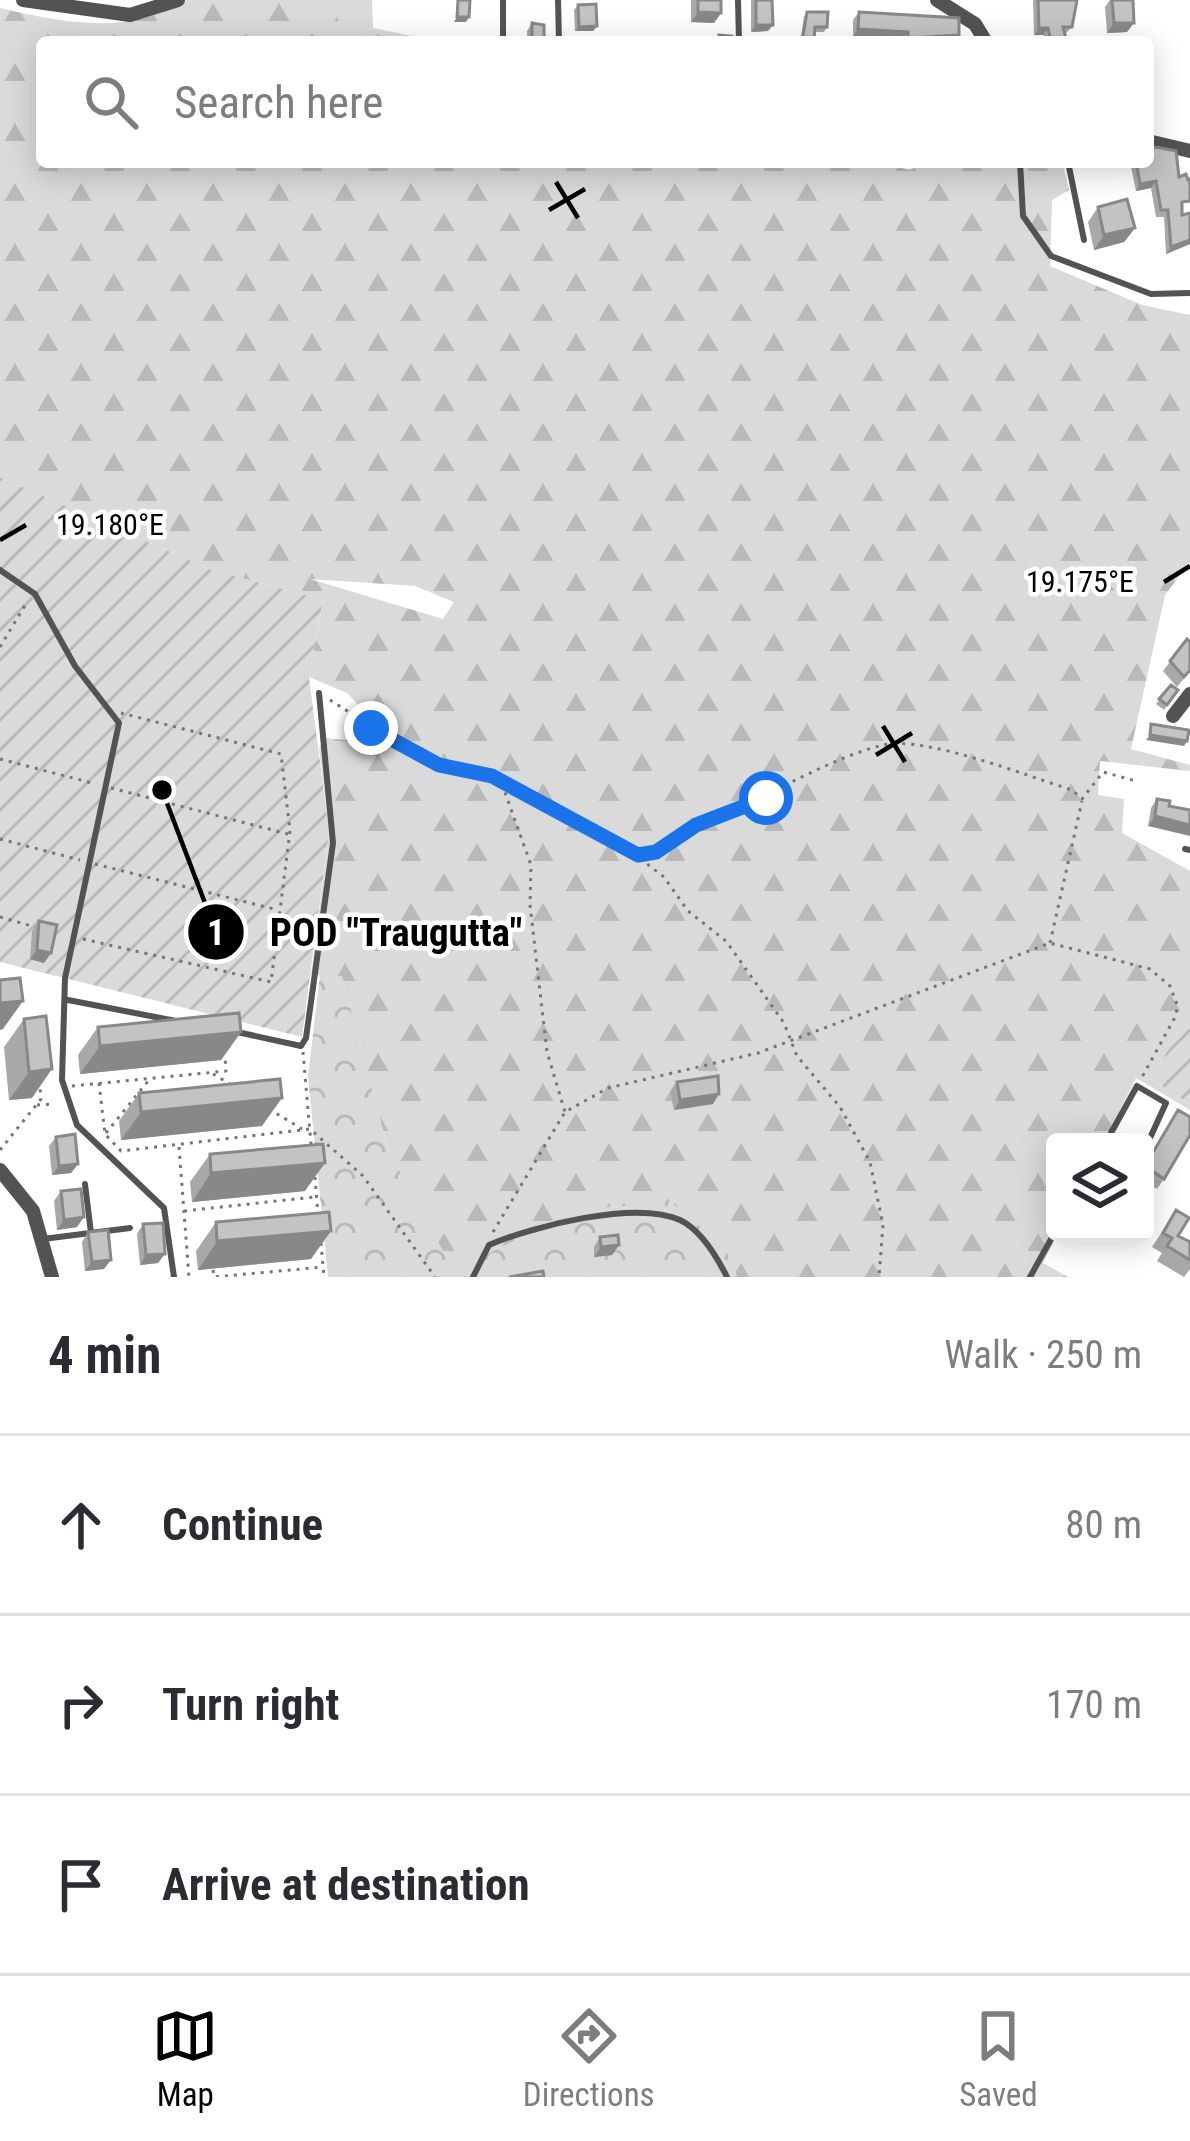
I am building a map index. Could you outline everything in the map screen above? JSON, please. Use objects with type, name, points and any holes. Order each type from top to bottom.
[{"type":"street","points":[[22,0],[130,15],[178,0]]},
{"type":"street","points":[[937,0],[975,24],[982,36]]},
{"type":"street","points":[[1154,142],[1190,151]]},
{"type":"street","points":[[1173,716],[1190,694]]},
{"type":"street","points":[[0,1171],[23,1195],[44,1238],[52,1277]]},
{"type":"lane","points":[[503,0],[503,36]]},
{"type":"lane","points":[[558,0],[560,36]]},
{"type":"lane","points":[[738,0],[739,36]]},
{"type":"lane","points":[[1020,168],[1023,216],[1051,256],[1151,294],[1190,293]]},
{"type":"lane","points":[[1069,168],[1084,240]]},
{"type":"lane","points":[[0,570],[33,592],[75,666],[120,730],[64,978],[68,1000],[64,1087],[77,1124],[164,1208],[174,1277]]},
{"type":"lane","points":[[223,1029],[301,1046],[332,843],[319,692]]},
{"type":"lane","points":[[68,1000],[178,1021]]},
{"type":"lane","points":[[1111,1133],[1138,1086],[1166,1103],[1152,1133]]},
{"type":"lane","points":[[85,1184],[91,1233]]},
{"type":"lane","points":[[473,1277],[489,1245],[514,1234],[642,1211],[684,1222],[727,1277]]},
{"type":"lane","points":[[44,1238],[130,1228]]},
{"type":"lane","points":[[1030,1277],[1050,1241]]},
{"type":"path","points":[[1,642],[33,592]]},
{"type":"path","points":[[319,692],[412,752],[501,782],[638,855],[664,878],[688,911],[726,940],[840,1107],[874,1173],[883,1225],[879,1277]]},
{"type":"path","points":[[0,917],[270,984],[290,834],[279,751],[111,711]]},
{"type":"path","points":[[638,855],[656,852],[710,818],[750,806],[884,745],[973,758],[1072,790],[1082,799]]},
{"type":"path","points":[[0,760],[290,834]]},
{"type":"path","points":[[1049,943],[1082,799],[1103,772],[1136,781]]},
{"type":"path","points":[[501,782],[531,865],[530,905],[547,1052],[565,1112]]},
{"type":"path","points":[[0,839],[280,910]]},
{"type":"path","points":[[489,1245],[503,1211],[565,1112],[608,1088],[684,1073],[791,1041],[1049,943],[1150,969],[1170,986],[1178,1006],[1174,1019],[1138,1086]]},
{"type":"path","points":[[64,1087],[226,1071],[223,1029]]},
{"type":"path","points":[[301,1046],[306,1129],[312,1151]]},
{"type":"path","points":[[206,1062],[210,1073],[230,1084]]},
{"type":"path","points":[[177,1065],[179,1076]]},
{"type":"path","points":[[105,1134],[151,1078],[150,1067]]},
{"type":"path","points":[[123,1070],[125,1081]]},
{"type":"path","points":[[94,1073],[105,1134],[121,1150],[306,1129]]},
{"type":"path","points":[[0,1150],[36,1105],[39,1084]]},
{"type":"path","points":[[36,1105],[53,1104]]},
{"type":"path","points":[[266,1107],[306,1129],[363,1176],[435,1277]]},
{"type":"path","points":[[247,1128],[247,1136]]},
{"type":"path","points":[[218,1131],[218,1140]]},
{"type":"path","points":[[191,1133],[192,1143]]},
{"type":"path","points":[[164,1136],[164,1146]]},
{"type":"path","points":[[136,1139],[137,1149]]},
{"type":"path","points":[[179,1145],[189,1277]]},
{"type":"path","points":[[314,1174],[319,1220]]},
{"type":"path","points":[[261,1195],[262,1202]]},
{"type":"path","points":[[184,1211],[316,1196]]},
{"type":"path","points":[[235,1198],[236,1205]]},
{"type":"path","points":[[206,1200],[207,1208]]},
{"type":"path","points":[[321,1244],[324,1277]]},
{"type":"path","points":[[297,1261],[298,1270]]},
{"type":"path","points":[[268,1263],[269,1272]]},
{"type":"path","points":[[240,1266],[242,1274]]},
{"type":"path","points":[[213,1268],[214,1277],[323,1267]]},
{"type":"green space","points":[[187,0],[327,0],[347,36],[36,36],[36,168],[1064,168],[1069,190],[1052,200],[1050,266],[1142,305],[1190,315],[1190,562],[1165,595],[1131,749],[1190,765],[1190,771],[1100,761],[1098,795],[1124,799],[1122,833],[1190,871],[1190,1013],[1151,1079],[1190,1104],[1190,1110],[1136,1078],[1108,1133],[1046,1133],[1046,1241],[1054,1241],[1043,1263],[1068,1277],[737,1277],[726,1249],[555,1220],[454,1272],[388,1149],[342,977],[311,975],[329,832],[319,748],[325,738],[378,743],[384,731],[347,693],[309,677],[323,600],[212,570],[0,477],[0,8],[72,22],[142,19]],"holes":[[[310,579],[415,586],[454,602],[443,619]]]},
{"type":"green space","points":[[327,0],[372,0],[373,28],[346,36]]},
{"type":"green space","points":[[373,28],[412,36],[351,36]]},
{"type":"green space","points":[[0,477],[212,570],[323,600],[309,677],[329,832],[302,1037],[0,962]]},
{"type":"green space","points":[[320,975],[342,976],[388,1149],[454,1272],[555,1219],[663,1195],[726,1249],[737,1277],[328,1277],[308,1076]]},
{"type":"green space","points":[[1190,1013],[1190,1104],[1151,1079]]},
{"type":"building","points":[[458,0],[470,0],[469,17],[457,17]]},
{"type":"building","points":[[698,0],[721,0],[721,13],[698,12]]},
{"type":"building","points":[[756,0],[772,0],[773,25],[756,25]]},
{"type":"building","points":[[1038,0],[1077,0],[1072,27],[1063,27],[1065,36],[1050,36],[1048,28],[1039,28]]},
{"type":"building","points":[[1112,0],[1133,0],[1134,23],[1114,23]]},
{"type":"building","points":[[596,4],[597,26],[579,27],[578,5]]},
{"type":"building","points":[[807,12],[828,12],[827,27],[815,27],[814,36],[803,36]]},
{"type":"building","points":[[859,12],[959,18],[959,35],[908,36],[908,32],[858,29]]},
{"type":"building","points":[[532,23],[544,25],[544,36],[532,36]]},
{"type":"building","points":[[1154,148],[1176,151],[1179,177],[1186,174],[1190,179],[1190,201],[1182,202],[1182,215],[1190,213],[1190,240],[1171,247],[1168,210],[1161,210],[1156,181],[1140,184],[1137,168],[1154,168]]},
{"type":"building","points":[[1127,199],[1135,228],[1104,235],[1098,207]]},
{"type":"building","points":[[1187,639],[1190,670],[1184,677],[1170,661]]},
{"type":"building","points":[[1171,685],[1178,690],[1167,705],[1159,699]]},
{"type":"building","points":[[1151,724],[1189,730],[1187,741],[1150,735]]},
{"type":"building","points":[[1157,799],[1190,810],[1190,825],[1155,816]]},
{"type":"building","points":[[39,921],[57,925],[51,953],[37,950]]},
{"type":"building","points":[[20,978],[23,1001],[0,1003],[0,980]]},
{"type":"building","points":[[239,1013],[241,1032],[100,1046],[98,1027]]},
{"type":"building","points":[[46,1016],[52,1069],[29,1072],[24,1019]]},
{"type":"building","points":[[718,1076],[719,1094],[680,1100],[677,1082]]},
{"type":"building","points":[[280,1079],[282,1098],[141,1112],[139,1093]]},
{"type":"building","points":[[1178,1110],[1190,1117],[1190,1135],[1164,1179],[1154,1172],[1154,1151]]},
{"type":"building","points":[[75,1134],[78,1164],[59,1166],[56,1137]]},
{"type":"building","points":[[323,1144],[325,1163],[211,1173],[210,1154]]},
{"type":"building","points":[[81,1189],[84,1217],[64,1220],[61,1191]]},
{"type":"building","points":[[1176,1210],[1189,1218],[1178,1236],[1190,1242],[1190,1260],[1167,1246],[1172,1238],[1163,1233]]},
{"type":"building","points":[[329,1212],[331,1231],[217,1241],[216,1222]]},
{"type":"building","points":[[163,1223],[165,1254],[146,1255],[143,1224]]},
{"type":"building","points":[[108,1230],[111,1260],[92,1262],[88,1232]]},
{"type":"building","points":[[618,1235],[619,1245],[601,1247],[600,1237]]},
{"type":"building","points":[[543,1271],[544,1277],[509,1277]]},
{"type":"place","name":"POD \"Traugutta\"","points":[[162,790]]},
{"type":"route","points":[[371,728],[439,765],[492,776],[638,855],[656,852],[710,818],[766,798]]}]
